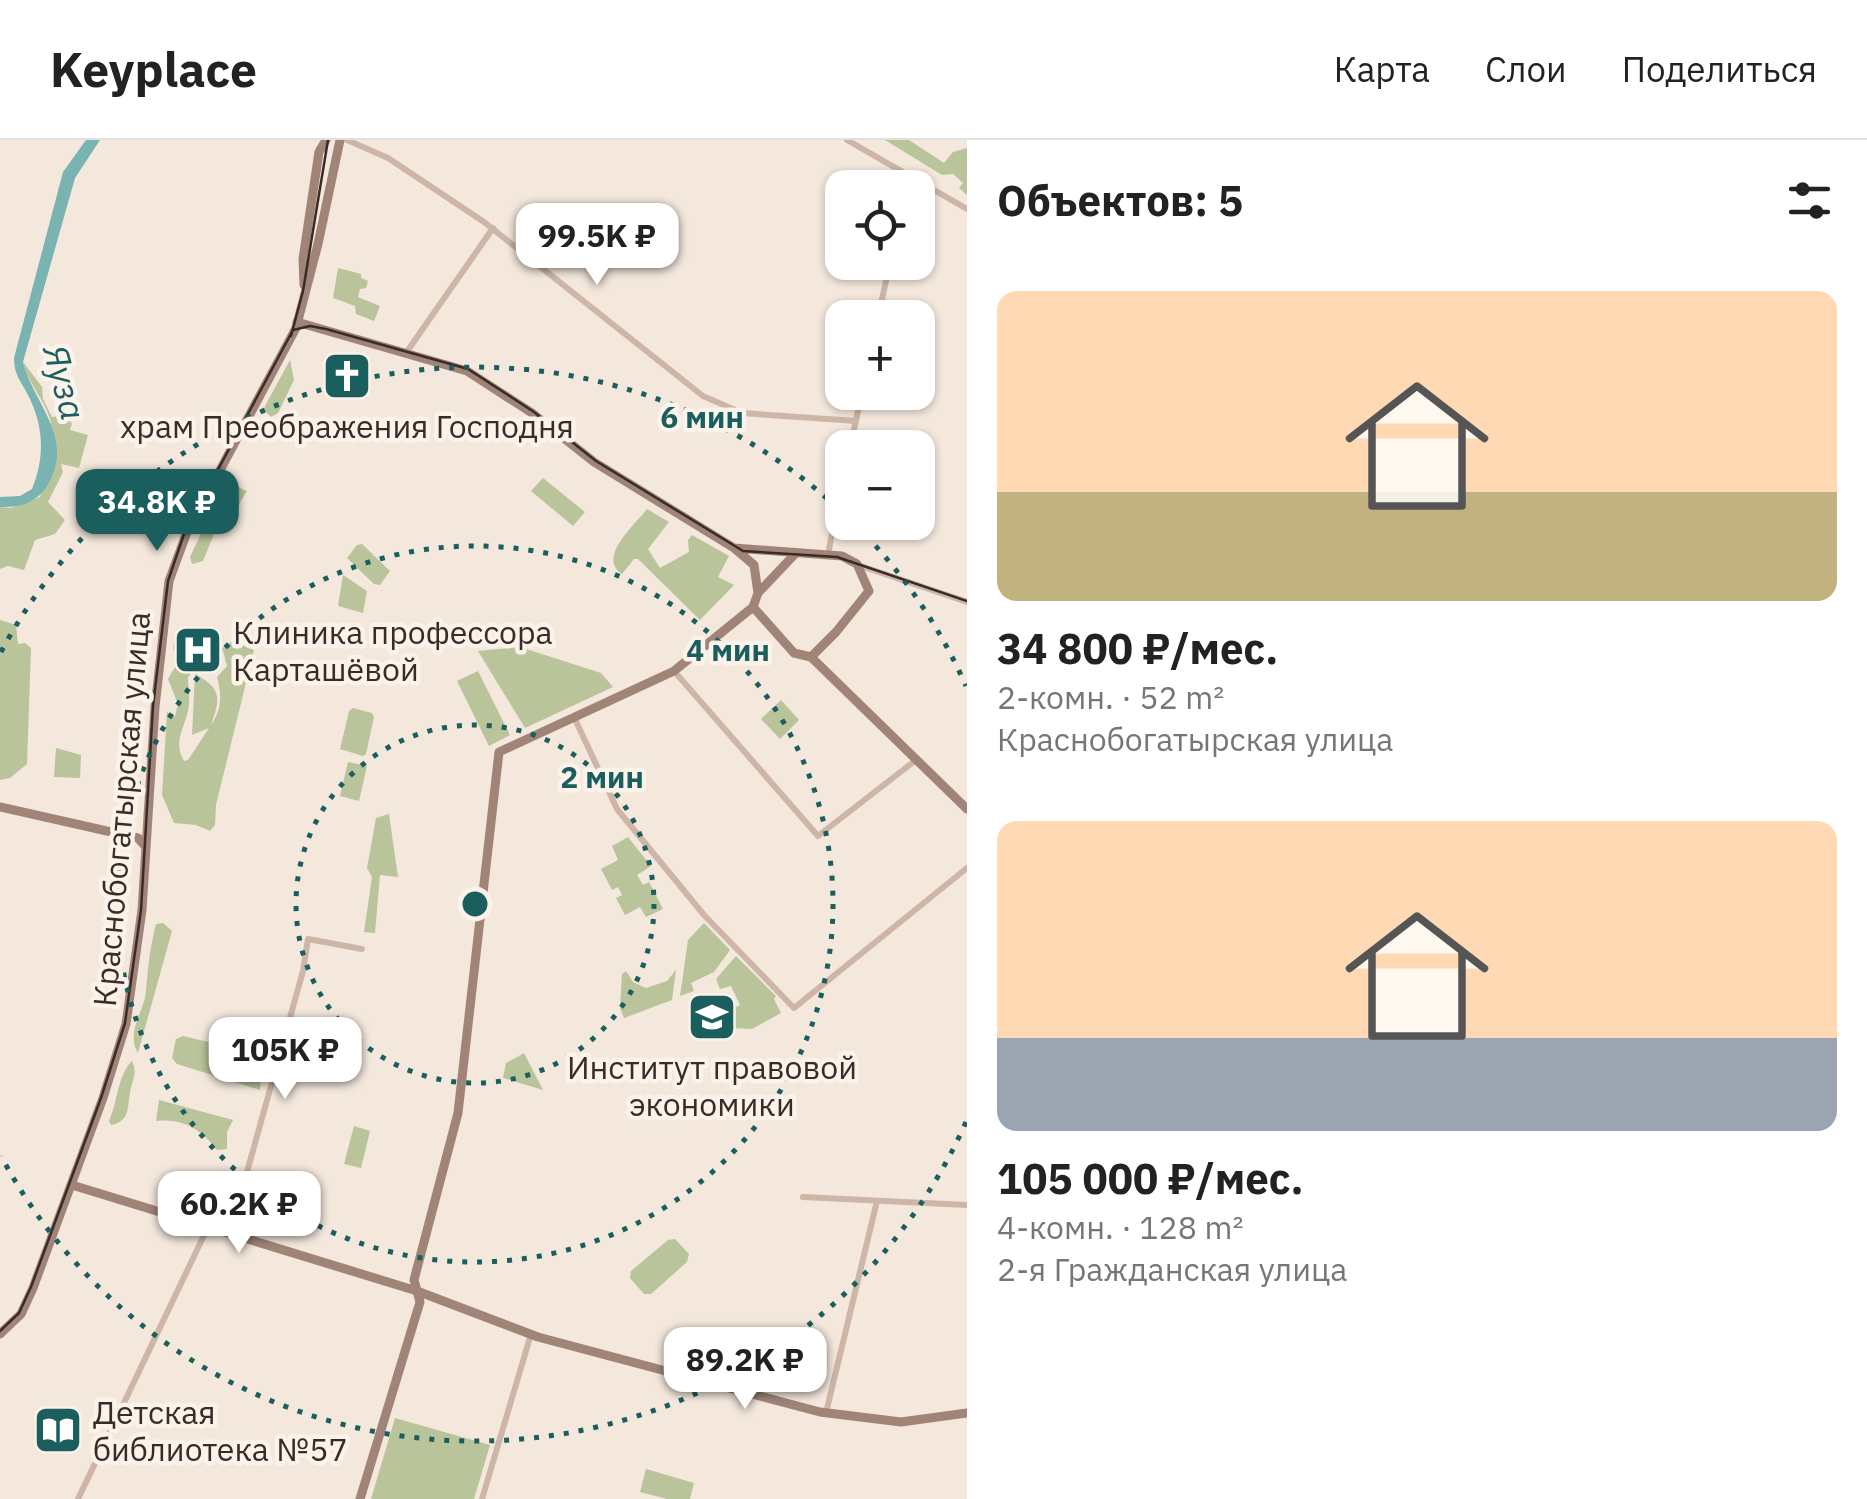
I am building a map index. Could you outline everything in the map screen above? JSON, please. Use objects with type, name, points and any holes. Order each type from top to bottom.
[{"type":"street","name":"Краснобогатырская улица","points":[[305,293],[303,259],[324,140]]},
{"type":"street","name":"Краснобогатырская улица","points":[[0,1334],[21,1314],[72,1185],[126,1024],[141,925],[163,619],[176,561],[187,532],[297,322],[343,140]]},
{"type":"street","points":[[343,140],[408,170],[493,228],[686,384],[725,408],[752,414],[856,422]]},
{"type":"street","points":[[846,140],[896,170]]},
{"type":"street","points":[[935,192],[967,210]]},
{"type":"street","points":[[406,354],[493,228]]},
{"type":"street","points":[[297,322],[466,371],[491,385],[594,462],[734,548],[754,566],[758,593]]},
{"type":"street","points":[[854,430],[858,410]]},
{"type":"street","points":[[828,555],[831,540]]},
{"type":"street","points":[[734,548],[842,556],[887,577],[967,602]]},
{"type":"street","points":[[360,1499],[420,1302],[414,1280],[458,1113],[499,752],[674,671],[753,607],[758,593],[795,554]]},
{"type":"street","points":[[856,564],[869,590]]},
{"type":"street","points":[[811,657],[869,590],[887,577]]},
{"type":"street","points":[[753,607],[794,652],[811,657],[967,810]]},
{"type":"street","points":[[674,671],[818,836],[916,760]]},
{"type":"street","points":[[573,716],[617,808],[716,928],[794,1008],[967,868]]},
{"type":"street","points":[[0,807],[138,838],[146,846]]},
{"type":"street","points":[[105,831],[128,832],[147,820]]},
{"type":"street","points":[[230,1233],[303,971],[308,940],[362,949]]},
{"type":"street","points":[[72,1185],[417,1291],[531,1334],[826,1413],[901,1422],[967,1414]]},
{"type":"street","points":[[803,1197],[967,1205]]},
{"type":"street","points":[[826,1413],[877,1201]]},
{"type":"street","points":[[81,1498],[209,1226]]},
{"type":"street","points":[[482,1499],[531,1334]]},
{"type":"green space","points":[[885,140],[909,140],[944,163],[953,152],[967,148],[967,195],[959,188],[963,183],[953,174],[942,175]]},
{"type":"green space","points":[[338,268],[361,274],[368,281],[358,297],[380,306],[374,321],[356,314],[355,306],[333,298]]},
{"type":"green space","points":[[290,360],[294,380],[278,413],[271,417],[265,406]]},
{"type":"green space","points":[[23,362],[42,387],[52,417],[63,416],[72,423],[70,430],[88,435],[79,468],[61,464],[63,472],[48,502],[65,520],[55,534],[35,540],[24,570],[8,566],[0,569],[0,507],[11,508],[40,497],[51,446],[50,419]]},
{"type":"green space","points":[[543,478],[585,512],[573,526],[531,491]]},
{"type":"green space","points":[[234,485],[247,491],[234,524],[216,529],[203,561],[192,564],[190,557],[220,493]]},
{"type":"green space","points":[[106,493],[161,503],[183,501],[170,524],[163,527],[134,518],[116,521],[94,508],[96,497]]},
{"type":"green space","points":[[647,509],[669,522],[648,549],[660,568],[689,552],[688,540],[692,535],[729,556],[718,577],[734,585],[700,620],[638,559],[622,574],[615,567],[615,550]]},
{"type":"green space","points":[[362,544],[390,571],[380,585],[374,584],[347,558]]},
{"type":"green space","points":[[343,575],[367,591],[363,613],[338,606]]},
{"type":"green space","points":[[0,620],[16,625],[18,644],[25,643],[31,648],[27,764],[10,778],[0,780]]},
{"type":"green space","points":[[178,629],[201,635],[185,650],[186,662],[196,663],[197,667],[188,677],[188,711],[179,746],[184,761],[209,728],[192,735],[195,674],[211,685],[217,695],[211,725],[220,702],[217,677],[227,666],[222,648],[233,641],[254,650],[216,805],[215,825],[210,831],[174,823],[162,795],[167,711],[175,716],[178,704],[168,679],[178,662],[173,648]]},
{"type":"green space","points":[[520,647],[601,673],[613,687],[525,728],[478,651]]},
{"type":"green space","points":[[478,671],[510,735],[489,746],[457,681]]},
{"type":"green space","points":[[781,700],[799,720],[780,739],[761,719]]},
{"type":"green space","points":[[353,708],[374,717],[363,756],[340,749]]},
{"type":"green space","points":[[56,748],[81,755],[80,778],[54,777]]},
{"type":"green space","points":[[348,762],[367,766],[359,801],[340,796]]},
{"type":"green space","points":[[389,814],[398,877],[380,875],[375,933],[364,932],[372,877],[367,868],[376,818]]},
{"type":"green space","points":[[628,837],[651,866],[637,875],[643,885],[649,882],[663,909],[646,917],[640,907],[625,915],[616,898],[622,895],[618,887],[612,890],[601,869],[618,860],[612,846]]},
{"type":"green space","points":[[163,923],[172,931],[138,1053],[135,1029],[145,998],[156,924]]},
{"type":"green space","points":[[704,923],[730,950],[714,972],[691,983],[694,991],[680,996],[688,940]]},
{"type":"green space","points":[[736,956],[776,996],[781,1013],[752,1029],[727,1028],[721,1015],[740,1005],[731,986],[720,989],[716,979]]},
{"type":"green space","points":[[676,970],[672,1000],[624,1018],[620,1008],[622,974],[626,971],[633,982],[646,988],[667,981]]},
{"type":"green space","points":[[183,1036],[238,1049],[241,1059],[253,1063],[251,1072],[261,1078],[260,1090],[177,1064],[172,1058],[176,1039]]},
{"type":"green space","points":[[524,1053],[543,1090],[503,1078],[506,1063]]},
{"type":"green space","points":[[132,1061],[135,1073],[126,1114],[122,1121],[111,1125],[121,1082]]},
{"type":"green space","points":[[159,1100],[233,1120],[227,1132],[227,1149],[217,1150],[198,1131],[183,1124],[156,1121]]},
{"type":"green space","points":[[354,1126],[370,1131],[361,1168],[344,1164]]},
{"type":"green space","points":[[675,1239],[689,1254],[687,1262],[651,1294],[644,1294],[630,1278],[631,1271],[668,1240]]},
{"type":"green space","points":[[395,1418],[490,1445],[474,1499],[371,1499]]},
{"type":"green space","points":[[646,1469],[694,1483],[690,1499],[667,1499],[640,1492]]},
{"type":"water","points":[[86,140],[100,140],[75,178],[23,362],[55,437],[55,469],[43,492],[33,500],[0,507],[0,497],[20,496],[32,489],[39,465],[37,418],[14,358],[63,172]]},
{"type":"tram line","points":[[291,336],[303,291],[328,140]]},
{"type":"tram line","points":[[0,1331],[19,1313],[31,1287],[125,1023],[141,910],[153,706],[168,581],[185,531],[293,330],[310,326],[326,329],[468,369],[534,412],[596,461],[743,551],[837,557],[967,601]]},
{"type":"place","name":"храм Преображения Господня","points":[[347,376]]},
{"type":"place","name":"Клиника профессора Карташёвой","points":[[198,650]]},
{"type":"place","name":"Институт правовой экономики","points":[[712,1017]]},
{"type":"place","name":"Детская библиотека №57","points":[[58,1430]]},
{"type":"water label","name":"Яуза","points":[[65,382]]}]
